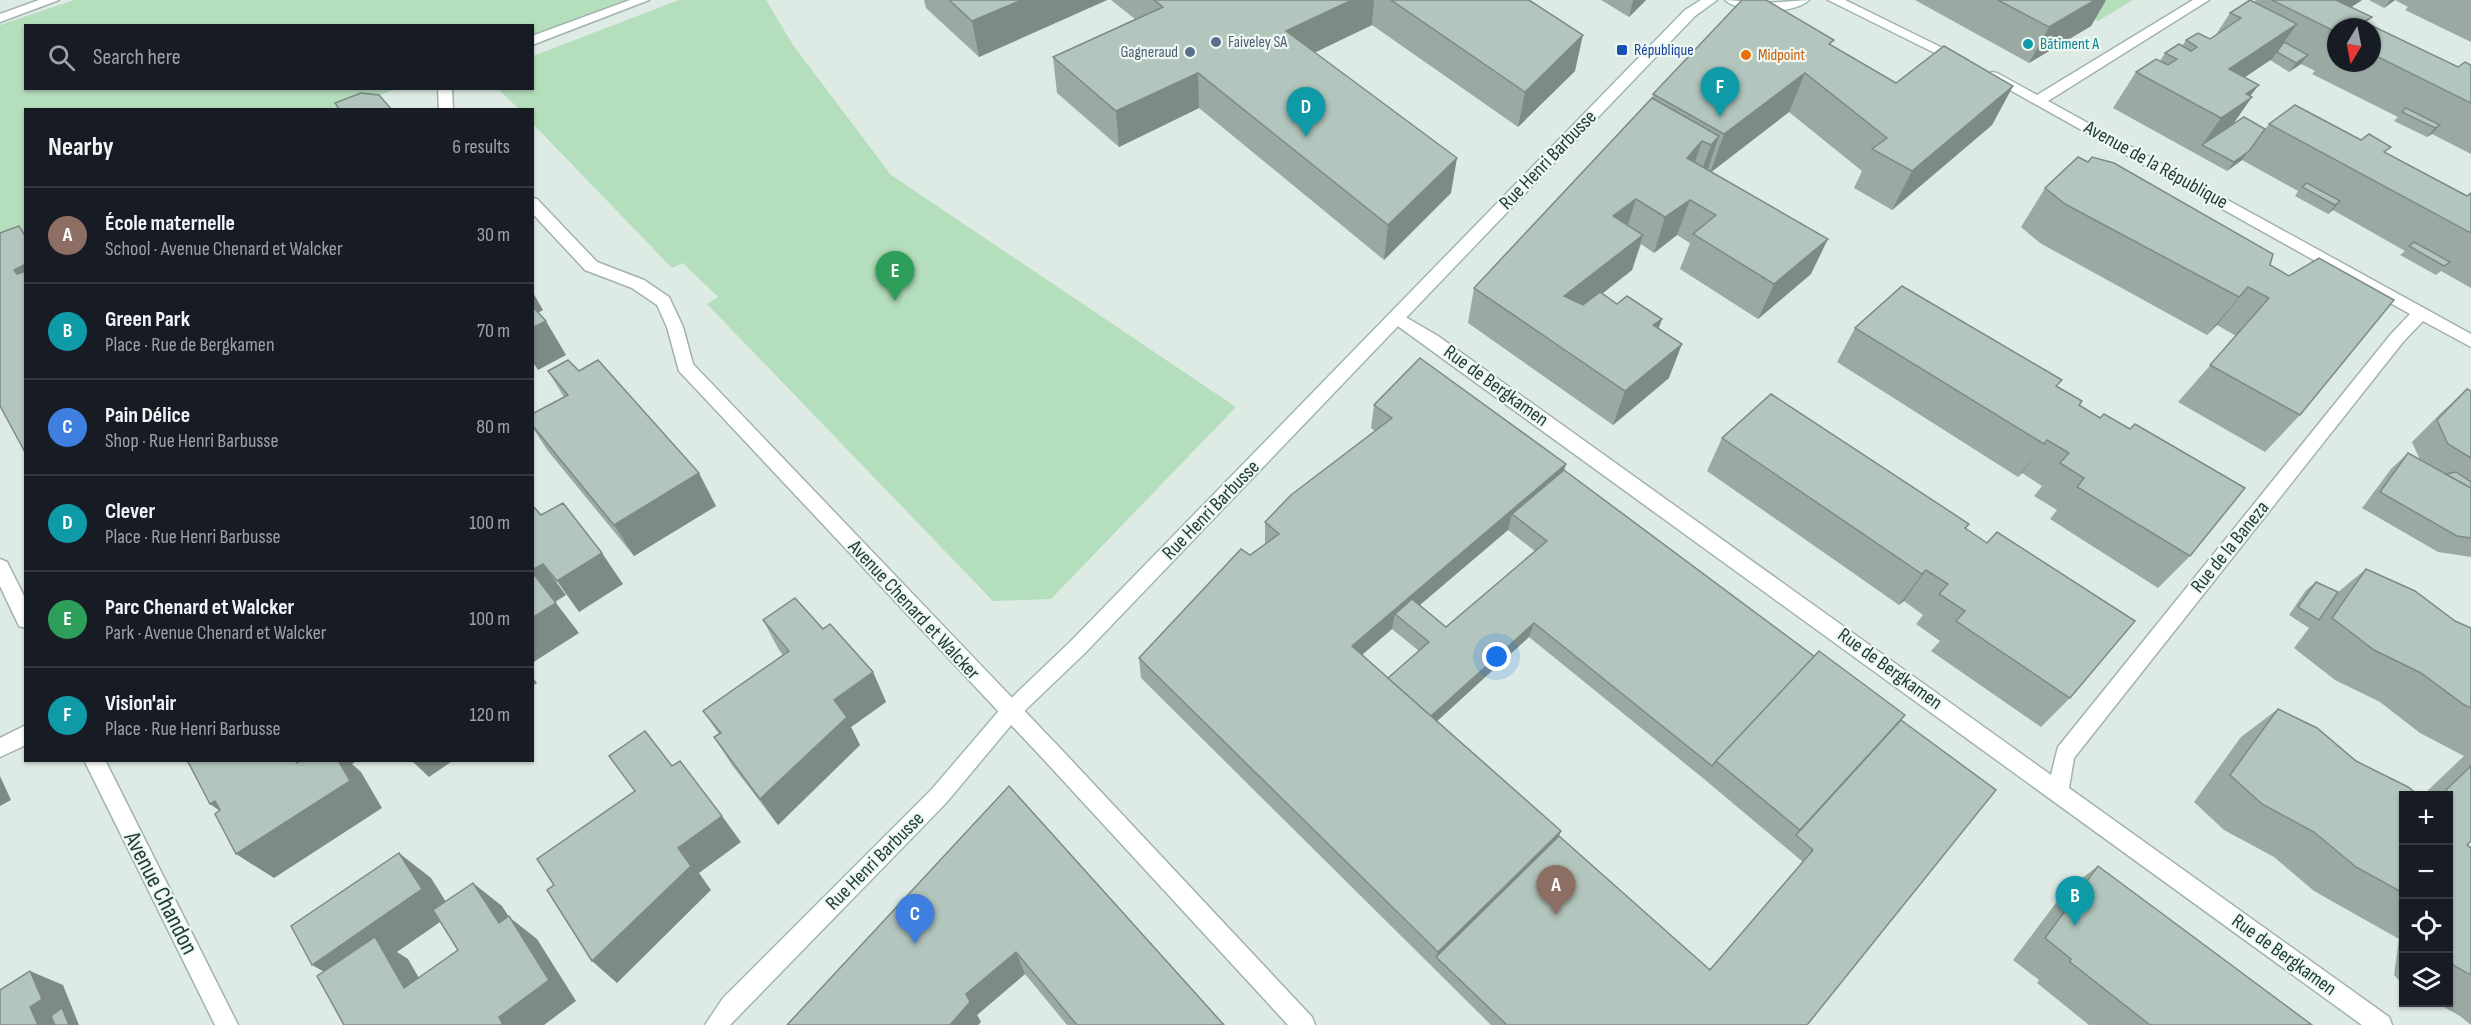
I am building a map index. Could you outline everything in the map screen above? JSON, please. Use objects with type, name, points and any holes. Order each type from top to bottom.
[{"type":"street","points":[[0,18],[52,0]]},
{"type":"street","points":[[534,40],[642,0]]},
{"type":"street","name":"Rue Henri Barbusse","points":[[716,1025],[731,1006],[939,796],[1010,712],[1086,639],[1690,13],[1710,0]]},
{"type":"street","points":[[1732,0],[1766,7],[1782,6],[1802,0]]},
{"type":"street","name":"Avenue de la République","points":[[1835,0],[2039,100],[2471,341]]},
{"type":"street","points":[[2039,100],[2202,0]]},
{"type":"street","points":[[445,90],[446,108]]},
{"type":"street","name":"Avenue Chenard et Walcker","points":[[534,205],[591,266],[638,284],[663,301],[675,327],[685,367],[1052,754],[1304,1025]]},
{"type":"street","name":"Rue de la Baneza","points":[[2058,791],[2065,754],[2397,338],[2421,313]]},
{"type":"street","name":"Rue de Bergkamen","points":[[1396,319],[1432,340],[2381,1025]]},
{"type":"street","points":[[0,567],[24,616]]},
{"type":"street","points":[[0,748],[24,735]]},
{"type":"street","name":"Avenue Chandon","points":[[95,762],[227,1025]]},
{"type":"green space","points":[[74,0],[626,0],[534,36],[534,24],[24,24],[24,90],[393,90],[345,108],[24,108],[24,232],[3,241],[0,233],[0,25]]},
{"type":"green space","points":[[679,0],[766,0],[793,45],[891,175],[1236,407],[1051,599],[993,601],[707,304],[718,297],[683,263],[672,268],[534,125],[534,108],[518,108],[499,90],[534,90],[534,56]]},
{"type":"green space","points":[[2058,0],[2133,0],[2098,21]]},
{"type":"building","points":[[949,0],[1022,0],[972,21]]},
{"type":"building","points":[[1154,0],[1352,0],[1286,31],[1457,158],[1388,225],[1198,73],[1116,111],[1053,57],[1163,7]]},
{"type":"building","points":[[1391,0],[1529,0],[1583,35],[1525,92]]},
{"type":"building","points":[[1742,0],[1766,0],[1834,40],[1829,44],[1896,83],[1944,46],[2013,86],[1912,171],[1872,149],[1887,138],[1805,73],[1724,134],[1653,94]]},
{"type":"building","points":[[1998,0],[2095,0],[2049,27]]},
{"type":"building","points":[[2250,0],[2297,24],[2229,69],[2259,85],[2246,94],[2252,97],[2221,118],[2136,72],[2156,59],[2168,65],[2177,59],[2165,53],[2179,44],[2191,51],[2197,47],[2186,40],[2198,33],[2210,39],[2241,18],[2230,13]]},
{"type":"building","points":[[2272,0],[2336,0],[2372,17],[2327,18],[2327,28]]},
{"type":"building","points":[[2381,30],[2458,67],[2465,62],[2471,65],[2471,103],[2381,58]]},
{"type":"building","points":[[2284,42],[2308,55],[2296,63],[2277,52]]},
{"type":"building","points":[[361,93],[379,95],[390,108],[339,108],[335,103]]},
{"type":"building","points":[[1652,98],[1719,136],[1711,145],[1702,141],[1687,158],[1828,239],[1774,284],[1693,234],[1716,215],[1690,200],[1665,217],[1636,199],[1613,216],[1643,235],[1564,296],[1583,305],[1600,292],[1617,304],[1627,296],[1662,319],[1653,325],[1682,344],[1625,391],[1474,288]]},
{"type":"building","points":[[2295,105],[2361,140],[2369,134],[2391,147],[2384,152],[2467,196],[2471,193],[2471,233],[2269,124]]},
{"type":"building","points":[[2406,108],[2440,125],[2435,128],[2402,112]]},
{"type":"building","points":[[2244,117],[2265,129],[2249,151],[2234,162],[2202,145]]},
{"type":"building","points":[[2078,157],[2088,162],[2092,157],[2114,163],[2273,254],[2270,265],[2289,276],[2319,258],[2394,300],[2300,415],[2210,365],[2269,298],[2248,287],[2239,297],[2065,204],[2045,188]]},
{"type":"building","points":[[2307,183],[2340,201],[2335,205],[2302,187]]},
{"type":"building","points":[[19,226],[24,234],[24,265],[14,270],[17,274],[24,272],[24,450],[0,406],[0,233]]},
{"type":"building","points":[[2414,242],[2450,262],[2444,266],[2409,246]]},
{"type":"building","points":[[1902,286],[2062,380],[2056,386],[2082,401],[2079,405],[2100,418],[2104,414],[2130,429],[2135,424],[2245,488],[2190,556],[2077,487],[2084,478],[2060,463],[2069,453],[2047,440],[2044,444],[1855,328]]},
{"type":"building","points":[[534,308],[546,321],[534,327]]},
{"type":"building","points":[[1420,358],[1566,464],[1352,646],[1561,831],[1438,952],[1139,658],[1241,549],[1250,555],[1279,534],[1265,522],[1291,495],[1392,418],[1374,405]]},
{"type":"building","points":[[568,360],[579,371],[598,360],[699,473],[614,525],[534,427],[534,413],[568,395],[548,371]]},
{"type":"building","points":[[2467,389],[2471,391],[2471,458],[2448,444],[2437,420]]},
{"type":"building","points":[[1771,394],[1969,524],[1965,528],[1987,543],[1997,532],[2135,621],[2070,698],[1956,621],[1965,611],[1939,594],[1948,584],[1926,570],[1922,574],[1722,438]]},
{"type":"building","points":[[2408,453],[2471,488],[2471,538],[2457,536],[2380,492]]},
{"type":"building","points":[[1564,470],[1815,657],[1712,766],[1534,623],[1431,716],[1388,678],[1429,642],[1395,614],[1412,599],[1446,627],[1547,541],[1512,514]]},
{"type":"building","points":[[2456,472],[2471,482],[2471,488],[2446,474]]},
{"type":"building","points":[[563,503],[602,553],[557,581],[543,564],[534,569],[534,507],[541,515]]},
{"type":"building","points":[[2366,569],[2415,591],[2455,621],[2471,628],[2471,708],[2421,673],[2374,650],[2332,618]]},
{"type":"building","points":[[534,575],[556,603],[534,617]]},
{"type":"building","points":[[2316,582],[2338,592],[2319,620],[2298,607]]},
{"type":"building","points":[[795,598],[823,629],[830,624],[873,672],[834,700],[847,717],[760,799],[714,737],[721,733],[703,711],[789,651],[763,620]]},
{"type":"building","points":[[1819,651],[1905,715],[1800,830],[1716,761]]},
{"type":"building","points":[[2278,709],[2317,728],[2356,761],[2408,787],[2413,791],[2399,791],[2399,891],[2356,867],[2314,832],[2262,804],[2230,775]]},
{"type":"building","points":[[1901,720],[1996,790],[1807,1025],[1507,1025],[1436,957],[1559,836],[1710,970],[1813,850],[1796,835]]},
{"type":"building","points":[[645,731],[672,766],[680,761],[722,816],[678,848],[691,866],[592,961],[547,890],[554,885],[537,859],[635,791],[609,756]]},
{"type":"building","points":[[188,762],[339,762],[350,781],[236,854],[215,814],[220,810],[215,801],[210,804]]},
{"type":"building","points":[[2471,766],[2471,841],[2467,845],[2471,848],[2471,975],[2453,964],[2453,791],[2446,791]]},
{"type":"building","points":[[1009,786],[1224,1025],[1077,1025],[1016,952],[966,994],[970,1002],[950,1025],[787,1025]]},
{"type":"building","points":[[399,853],[422,889],[312,965],[291,926]]},
{"type":"building","points":[[2098,866],[2312,1025],[2150,1025],[2070,962],[2071,959],[2045,938]]},
{"type":"building","points":[[473,883],[499,923],[509,916],[549,980],[499,1017],[503,1025],[344,1025],[317,976],[375,937],[404,988],[458,950],[433,910]]},
{"type":"building","points":[[30,971],[42,999],[30,1007],[38,1025],[0,1025],[0,990]]},
{"type":"building","points":[[62,1008],[69,1025],[55,1025],[51,1016]]},
{"type":"place","name":"Faiveley SA","points":[[1216,42]]},
{"type":"place","name":"Bâtiment A","points":[[2028,44]]},
{"type":"place","name":"République","points":[[1622,50]]},
{"type":"place","name":"Gagneraud","points":[[1190,52]]},
{"type":"place","name":"Midpoint","points":[[1746,55]]},
{"type":"place","name":"Vision'air","points":[[1720,117]]},
{"type":"place","name":"Clever","points":[[1306,137]]},
{"type":"place","name":"Parc Chenard et Walcker","points":[[895,301]]},
{"type":"place","name":"École maternelle","points":[[1556,915]]},
{"type":"place","name":"Green Park","points":[[2075,926]]},
{"type":"place","name":"Pain Délice","points":[[915,944]]}]
